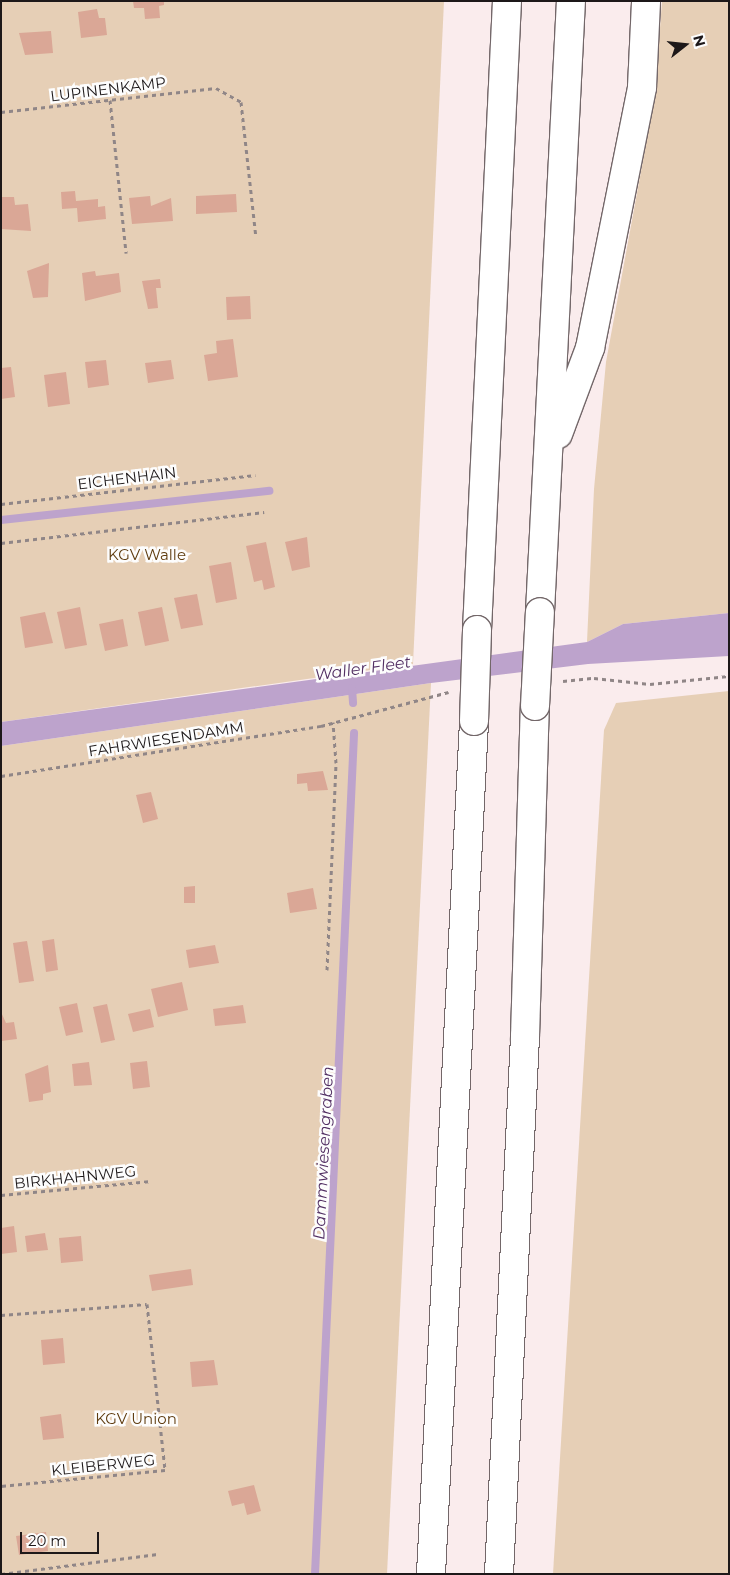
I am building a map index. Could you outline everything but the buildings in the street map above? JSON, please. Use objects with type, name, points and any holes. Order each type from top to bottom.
[{"type":"highway","points":[[431,1574],[474,721],[507,1]]},
{"type":"highway","points":[[499,1574],[525,1037],[535,706],[571,1]]},
{"type":"highway","points":[[548,461],[590,348],[642,87],[646,1]]},
{"type":"path","name":"LUPINENKAMP","points":[[1,112],[216,88],[241,102],[256,237]]},
{"type":"path","points":[[110,100],[126,252]]},
{"type":"path","name":"EICHENHAIN","points":[[1,504],[255,475]]},
{"type":"path","points":[[1,543],[264,512]]},
{"type":"path","points":[[594,678],[650,684],[729,676]]},
{"type":"path","name":"FAHRWIESENDAMM","points":[[1,776],[333,722],[431,694]]},
{"type":"path","points":[[327,970],[336,763],[333,722]]},
{"type":"path","name":"BIRKHAHNWEG","points":[[1,1195],[151,1181]]},
{"type":"path","name":"KLEIBERWEG","points":[[1,1315],[147,1304],[165,1470],[1,1486]]},
{"type":"path","points":[[1,1574],[158,1554]]},
{"type":"green space","name":"KGV Walle","points":[[1,1],[444,1],[413,664],[1,722]]},
{"type":"green space","points":[[662,1],[729,1],[729,613],[623,624],[587,642],[594,489],[606,362],[655,95]]},
{"type":"green space","name":"KGV Union","points":[[431,683],[387,1574],[1,1574],[1,746]]},
{"type":"green space","points":[[729,691],[729,1574],[553,1574],[604,730],[616,703]]},
{"type":"shaded area","points":[[729,613],[729,656],[588,664],[431,683],[1,746],[1,722],[587,642],[623,624]]},
{"type":"waterway","points":[[1,520],[269,491]]},
{"type":"waterway","name":"Dammwiesengraben","points":[[352,688],[353,703]]},
{"type":"waterway","name":"Dammwiesengraben","points":[[315,1574],[354,733]]},
{"type":"water label","name":"Waller Fleet","points":[[363,669]]}]
